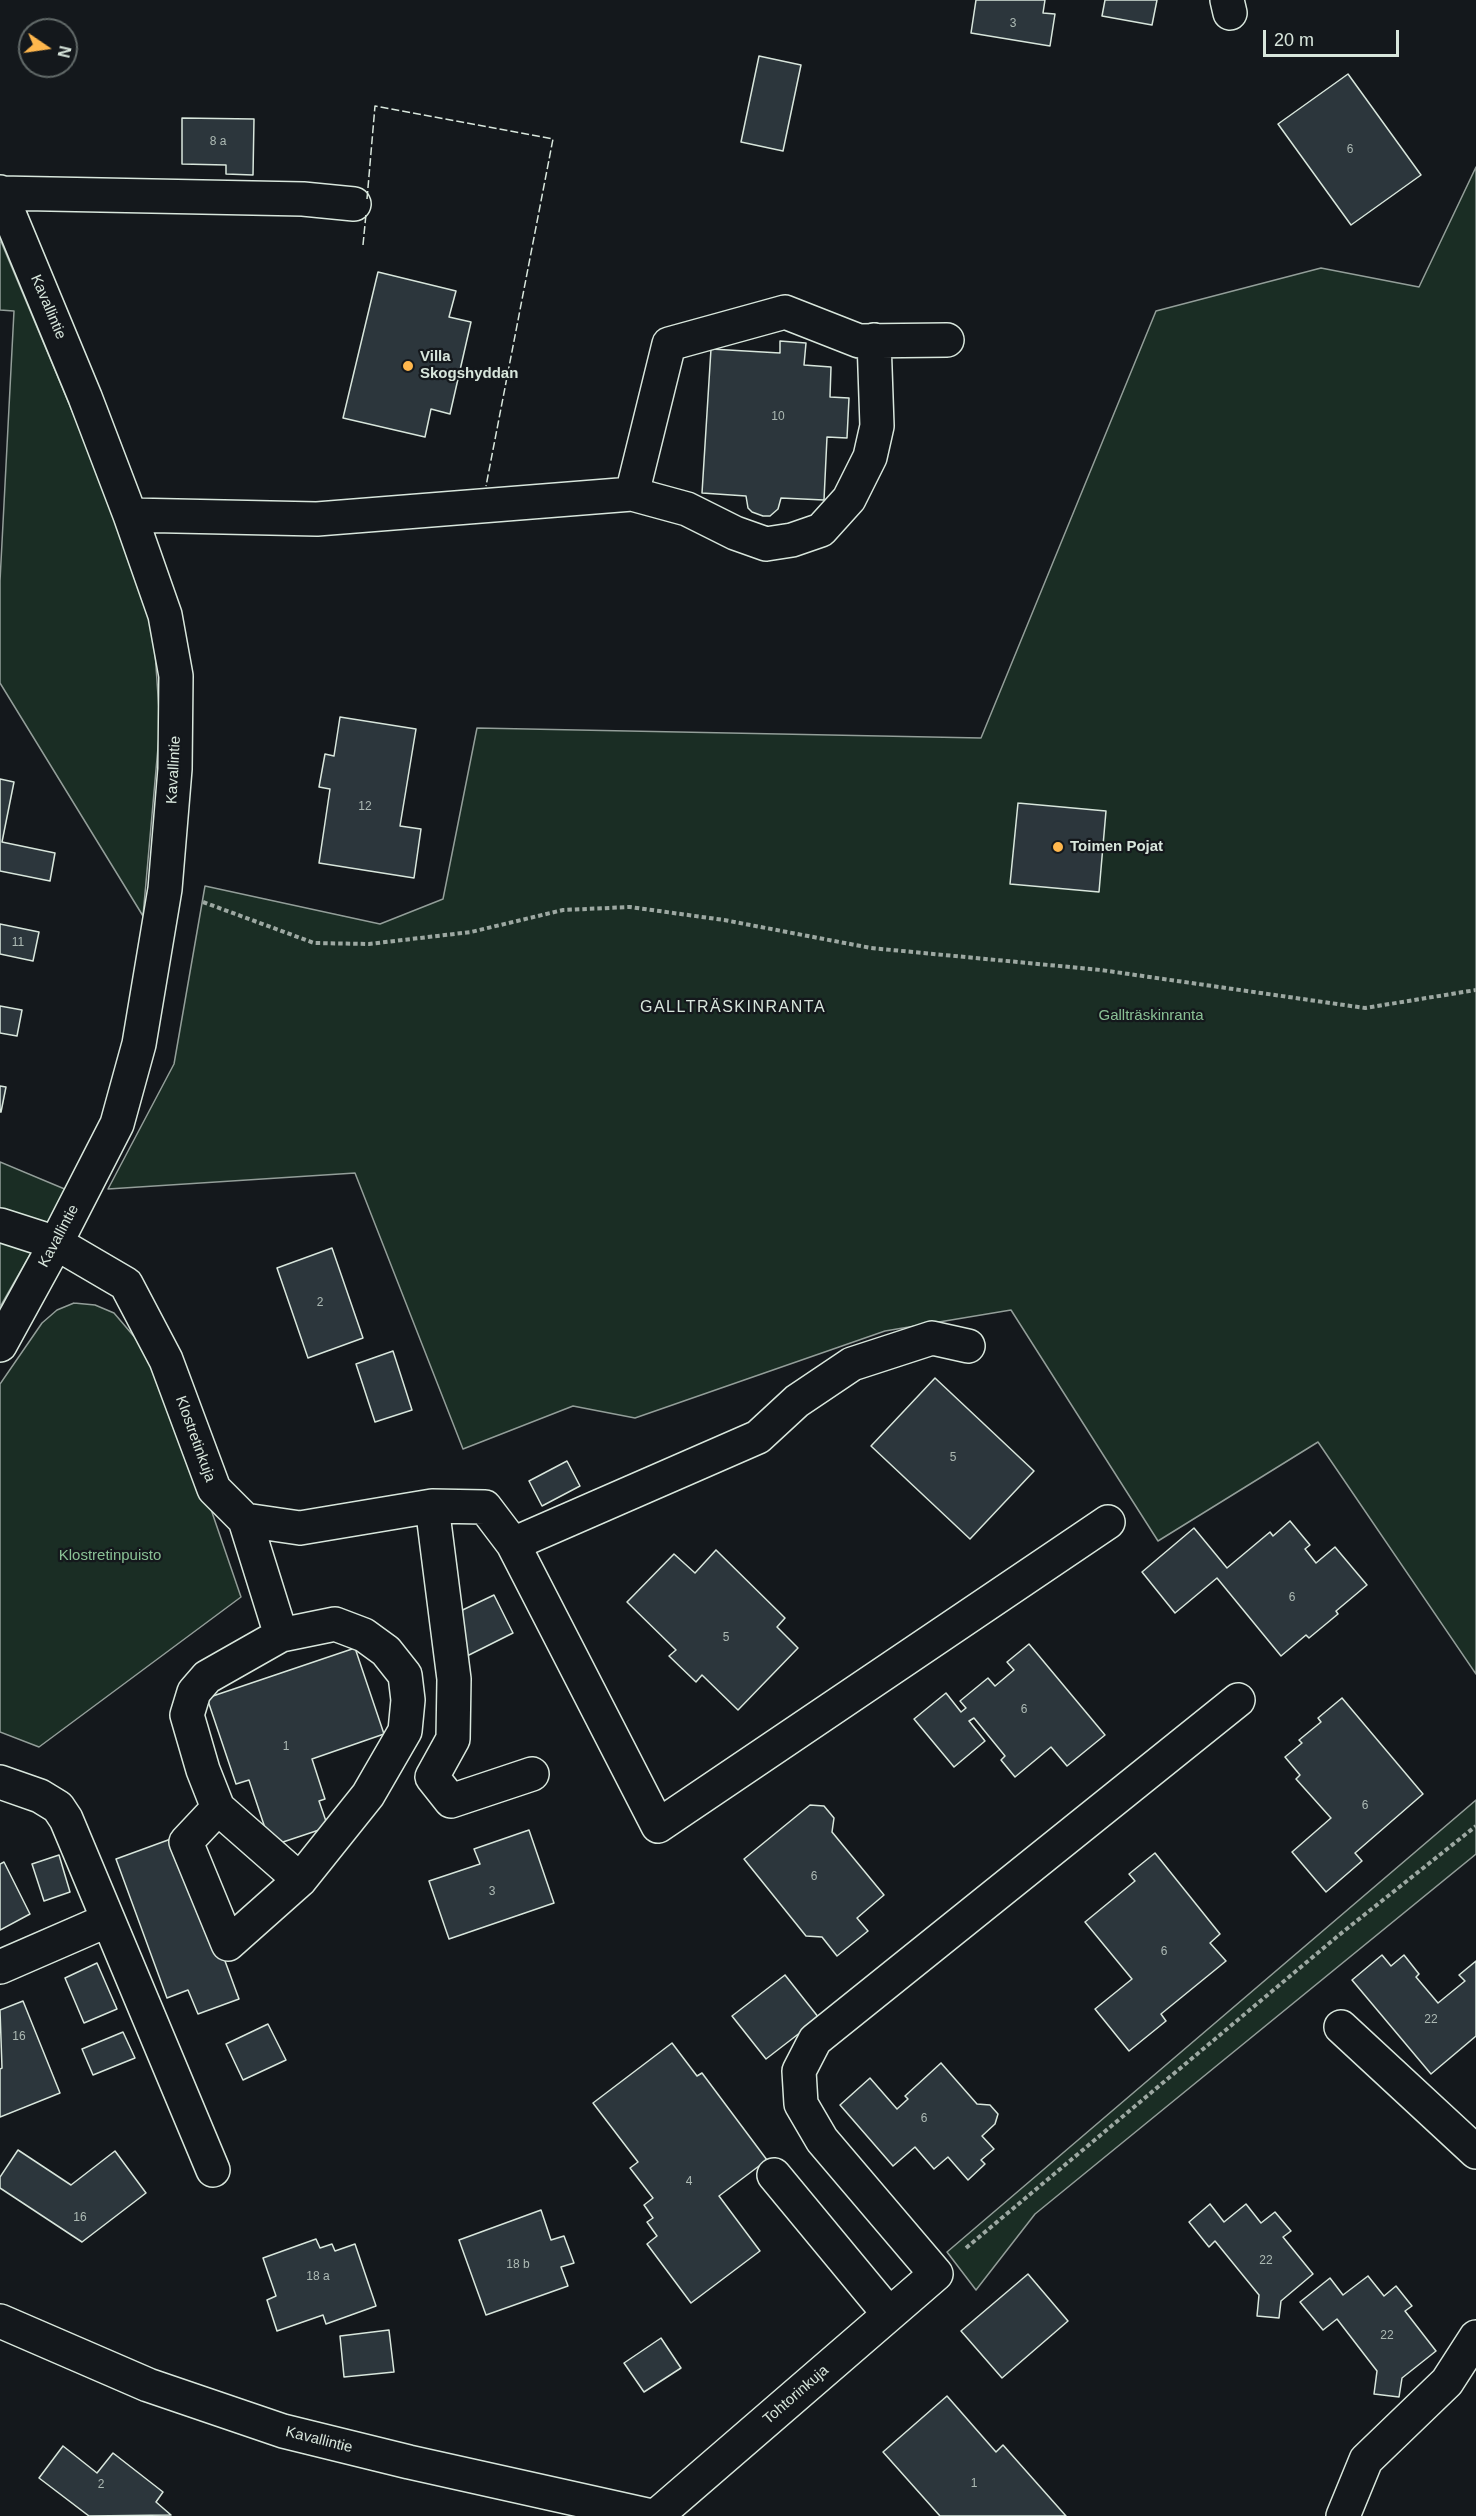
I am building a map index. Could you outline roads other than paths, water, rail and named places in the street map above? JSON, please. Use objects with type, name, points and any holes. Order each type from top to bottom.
[{"type":"street","points":[[0,193],[303,200],[354,204]]},
{"type":"street","name":"Kavallintie","points":[[0,193],[85,397],[130,515],[165,615],[176,676],[175,769],[165,889],[139,1044],[117,1124],[0,1345]]},
{"type":"street","points":[[632,494],[669,344],[785,312],[859,341],[947,340]]},
{"type":"street","points":[[130,515],[317,519],[632,494],[687,509],[735,534],[766,544],[792,540],[821,530],[849,499],[870,457],[877,426],[874,340]]},
{"type":"street","name":"Klostretinkuja","points":[[0,1225],[56,1243],[126,1284],[166,1360],[214,1489],[245,1520]]},
{"type":"street","points":[[513,1544],[758,1437],[797,1401],[852,1364],[932,1338],[968,1346]]},
{"type":"street","points":[[432,1506],[454,1679],[453,1739],[432,1777],[451,1802],[532,1774]]},
{"type":"street","points":[[280,1635],[245,1520],[300,1528],[432,1506],[485,1507],[513,1544],[658,1826],[1108,1522]]},
{"type":"street","points":[[218,1808],[186,1842],[228,1944],[300,1880],[368,1795],[405,1731],[408,1700],[405,1675],[386,1650],[364,1635],[335,1624],[280,1635],[207,1677],[194,1692],[187,1715],[203,1770],[218,1808],[300,1880]]},
{"type":"street","name":"Tohtorinkuja","points":[[654,2516],[936,2274],[822,2140],[801,2104],[799,2071],[815,2040],[1238,1700]]},
{"type":"street","points":[[0,1782],[40,1796],[58,1807],[66,1819],[213,2170]]},
{"type":"street","points":[[0,1967],[108,1920]]},
{"type":"street","points":[[1341,2027],[1476,2152]]},
{"type":"street","points":[[774,2175],[889,2314]]},
{"type":"street","name":"Kavallintie","points":[[0,2321],[148,2385],[283,2431],[409,2462],[654,2516]]},
{"type":"street","points":[[1342,2516],[1366,2460],[1447,2382],[1476,2337]]},
{"type":"place","name":"Villa Skogshyddan","points":[[408,366]]},
{"type":"place","name":"Toimen Pojat","points":[[1058,847]]},
{"type":"district","name":"GALLTRÄSKINRANTA","points":[[733,1008]]},
{"type":"park label","name":"Gallträskinranta","points":[[1151,1016]]},
{"type":"park label","name":"Klostretinpuisto","points":[[110,1556]]}]
